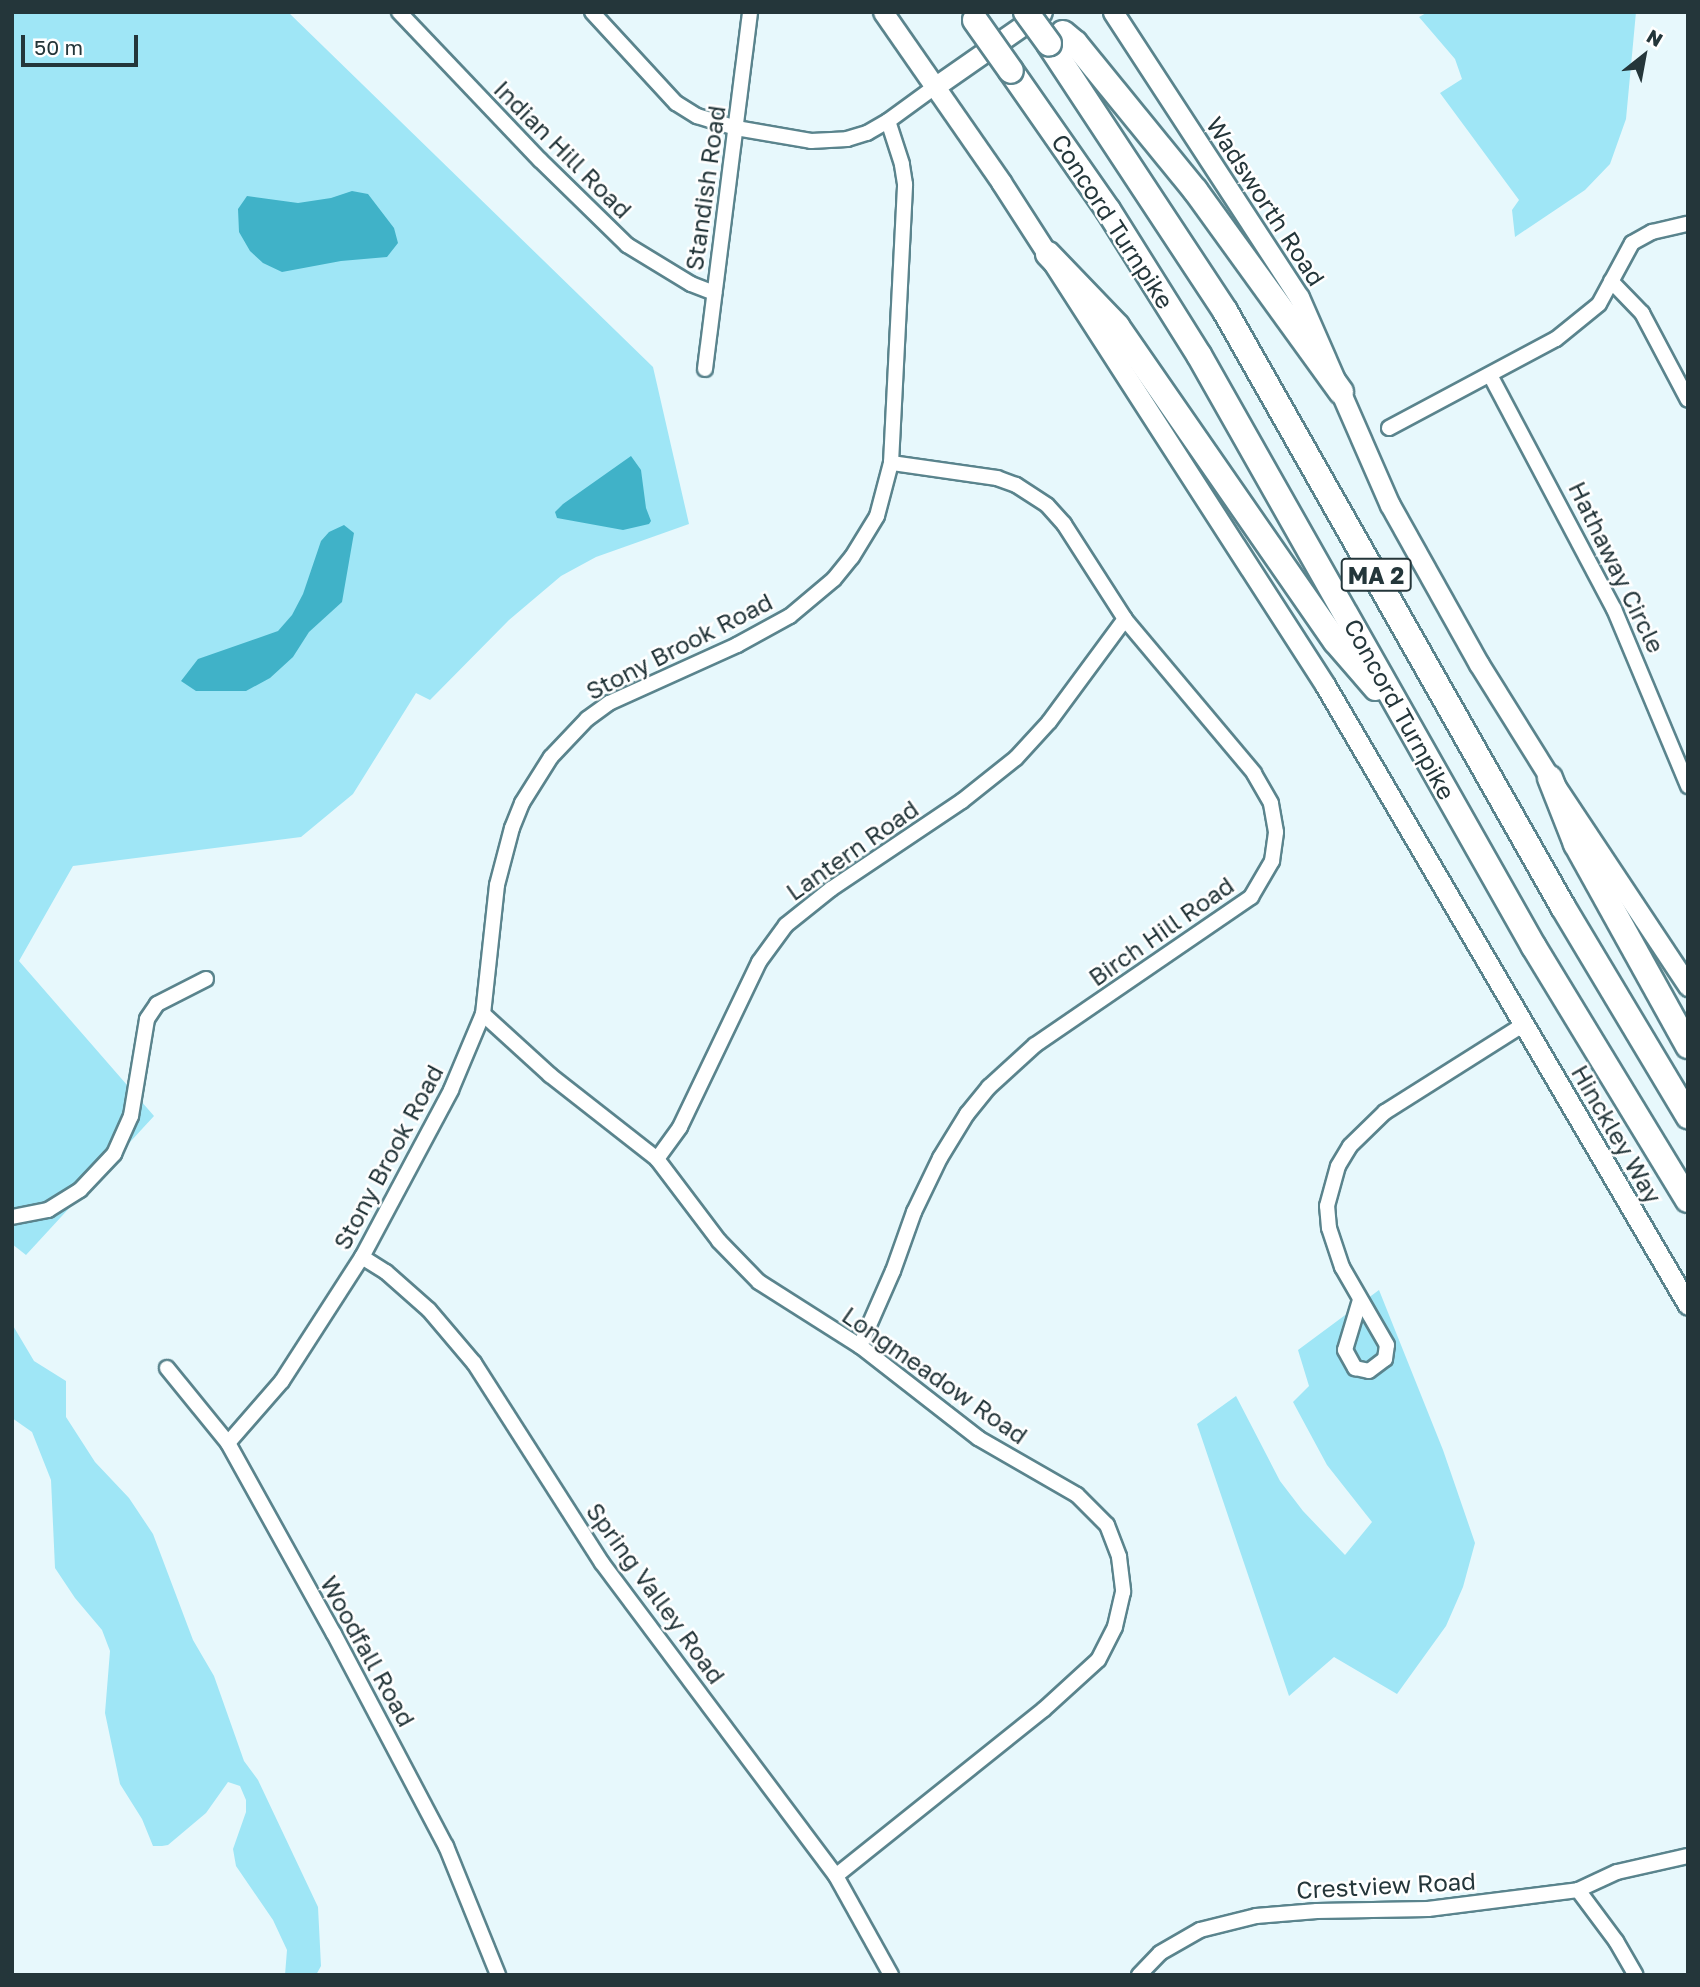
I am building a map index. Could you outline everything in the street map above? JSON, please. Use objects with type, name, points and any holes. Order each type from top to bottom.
[{"type":"highway","name":"Concord Turnpike","points":[[1026,12],[1056,38],[1225,311],[1563,907],[1688,1116]]},
{"type":"highway","points":[[1036,12],[1056,38],[1075,43],[1195,190],[1341,392]]},
{"type":"highway","name":"Concord Turnpike","points":[[972,16],[1120,229],[1199,355],[1534,947],[1688,1200]]},
{"type":"highway","points":[[1048,254],[1116,326],[1336,642],[1411,729]]},
{"type":"highway","points":[[1550,778],[1576,844],[1688,1046]]},
{"type":"highway","points":[[1670,1172],[1688,1213]]},
{"type":"main road","name":"Concord Turnpike","points":[[883,12],[936,86],[1048,254],[1335,701],[1524,1024]]},
{"type":"main road","points":[[936,86],[1042,12]]},
{"type":"main road","name":"Wadsworth Road","points":[[1114,12],[1286,273],[1319,336],[1356,428],[1410,542],[1479,664],[1550,778]]},
{"type":"main road","points":[[1550,778],[1688,986]]},
{"type":"main road","name":"Hinckley Way","points":[[1524,1024],[1688,1305]]},
{"type":"street","name":"Indian Hill Road","points":[[399,12],[540,160],[627,245],[691,284],[714,293]]},
{"type":"street","points":[[592,12],[676,103],[697,116],[736,128],[804,140],[855,138],[888,121],[936,86]]},
{"type":"street","name":"Standish Road","points":[[705,369],[750,12]]},
{"type":"street","name":"Stony Brook Road","points":[[228,1443],[282,1381],[362,1257],[451,1090],[483,1014],[503,856],[522,803],[551,757],[587,719],[609,703],[765,632],[814,598],[834,579],[866,536],[885,492],[891,463],[905,184],[902,164],[888,121]]},
{"type":"street","points":[[1389,428],[1574,327],[1599,304],[1632,243],[1652,232],[1688,224]]},
{"type":"street","points":[[1611,281],[1642,313],[1688,400]]},
{"type":"street","name":"Hathaway Circle","points":[[1490,375],[1614,609],[1688,786]]},
{"type":"street","name":"Birch Hill Road","points":[[860,1346],[893,1271],[914,1212],[940,1158],[967,1114],[989,1087],[1035,1045],[1233,912],[1251,897],[1272,861],[1276,832],[1271,803],[1254,774],[1125,619],[1065,524],[1047,505],[1030,493],[997,478],[891,463]]},
{"type":"street","name":"Lantern Road","points":[[657,1158],[680,1127],[759,962],[786,925],[831,889],[962,801],[1016,758],[1049,722],[1125,619]]},
{"type":"street","points":[[12,1217],[47,1210],[80,1190],[114,1154],[131,1116],[147,1019],[157,1004],[206,979]]},
{"type":"street","name":"Longmeadow Road","points":[[483,1014],[550,1075],[657,1158],[719,1241],[759,1282],[860,1346],[978,1438],[1077,1495],[1107,1525],[1119,1557],[1123,1592],[1115,1627],[1098,1660],[1043,1710],[836,1876]]},
{"type":"street","points":[[1360,1300],[1342,1267],[1329,1228],[1327,1206],[1330,1186],[1344,1156],[1366,1127],[1385,1112],[1524,1024]]},
{"type":"street","name":"Spring Valley Road","points":[[362,1257],[386,1272],[429,1310],[474,1363],[603,1563],[836,1876],[891,1975]]},
{"type":"street","name":"Woodfall Road","points":[[167,1368],[228,1443],[446,1846],[498,1975]]},
{"type":"street","name":"Crestview Road","points":[[1139,1975],[1160,1953],[1200,1930],[1256,1916],[1317,1911],[1428,1909],[1578,1890],[1617,1872],[1688,1856]]},
{"type":"street","points":[[1578,1890],[1616,1941],[1636,1975]]},
{"type":"shaded area","points":[[12,12],[288,12],[653,367],[689,524],[596,557],[561,576],[509,620],[430,700],[416,693],[353,794],[301,837],[73,866],[19,961],[154,1116],[26,1255],[12,1244]]},
{"type":"shaded area","points":[[1428,12],[1636,12],[1626,119],[1610,164],[1585,190],[1515,237],[1512,210],[1519,200],[1440,93],[1462,79],[1455,59],[1419,17]]},
{"type":"shaded area","points":[[352,191],[368,194],[394,228],[398,243],[387,257],[341,261],[282,272],[263,263],[250,251],[239,232],[238,209],[247,196],[298,203],[331,198]]},
{"type":"shaded area","points":[[631,456],[641,470],[646,508],[651,521],[649,524],[623,530],[557,518],[555,512],[563,504]]},
{"type":"shaded area","points":[[344,525],[354,533],[342,602],[309,632],[293,657],[270,678],[246,691],[196,691],[181,681],[198,659],[278,631],[292,615],[303,594],[321,541],[329,532]]},
{"type":"shaded area","points":[[1379,1290],[1443,1450],[1475,1543],[1463,1587],[1446,1626],[1397,1694],[1334,1657],[1289,1696],[1197,1424],[1236,1396],[1280,1481],[1303,1511],[1345,1555],[1372,1522],[1327,1465],[1293,1402],[1309,1386],[1298,1350]]},
{"type":"shaded area","points":[[12,1324],[34,1361],[66,1381],[66,1417],[95,1462],[129,1498],[153,1534],[193,1640],[214,1676],[244,1761],[258,1780],[318,1907],[321,1966],[316,1975],[285,1975],[287,1950],[273,1920],[236,1866],[233,1849],[246,1812],[246,1800],[240,1786],[228,1782],[206,1813],[168,1845],[153,1846],[142,1819],[120,1784],[105,1713],[110,1651],[102,1630],[75,1598],[55,1568],[51,1480],[32,1432],[12,1418]]}]
